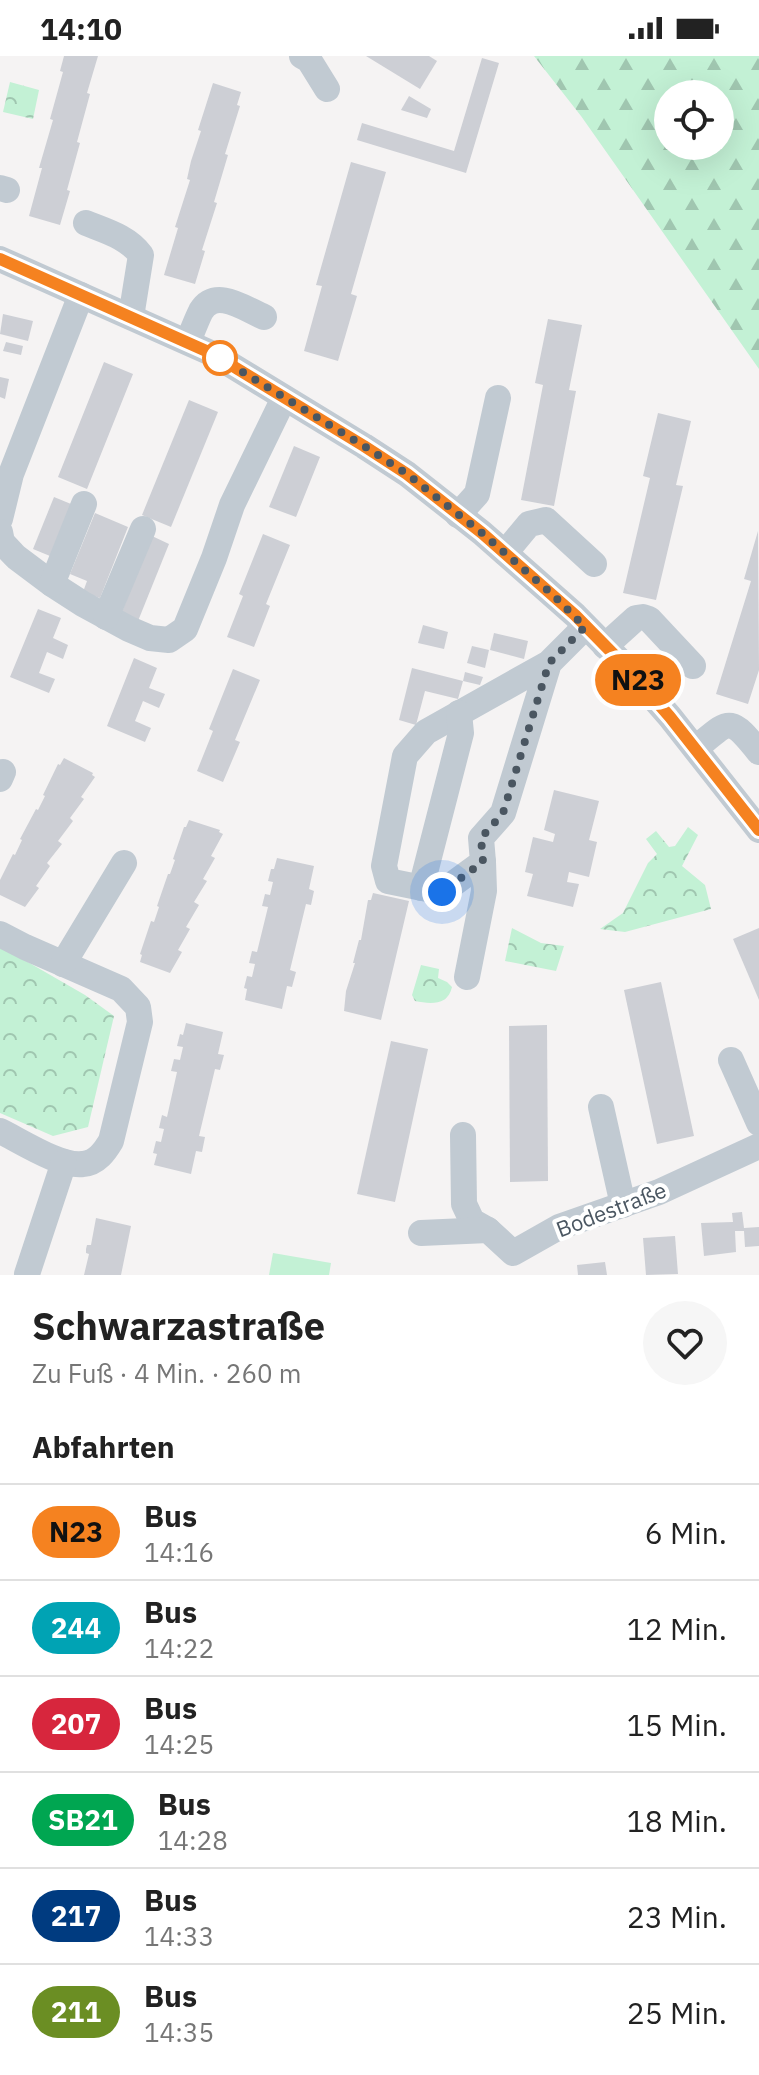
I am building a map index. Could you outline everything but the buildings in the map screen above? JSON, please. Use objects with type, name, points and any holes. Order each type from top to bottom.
[{"type":"street","points":[[302,56],[309,60],[327,89]]},
{"type":"street","points":[[86,223],[126,240],[141,255],[131,317]]},
{"type":"street","points":[[0,259],[213,354],[407,474],[505,553],[605,646],[696,748],[759,830]]},
{"type":"street","points":[[0,519],[11,474],[81,295]]},
{"type":"street","points":[[188,342],[202,309],[211,301],[223,299],[264,317]]},
{"type":"street","points":[[0,532],[2,542],[16,557],[52,584],[106,617],[150,638],[169,640],[185,629],[232,505],[284,398]]},
{"type":"street","points":[[458,515],[477,494],[498,398]]},
{"type":"street","points":[[52,584],[84,504]]},
{"type":"street","points":[[505,553],[529,524],[546,520],[594,564]]},
{"type":"street","points":[[106,617],[143,529]]},
{"type":"street","points":[[605,646],[636,618],[643,617],[649,619],[693,666]]},
{"type":"street","points":[[549,663],[503,813],[482,850],[442,892],[388,881],[384,866],[405,756],[426,732],[549,663],[585,627]]},
{"type":"street","points":[[421,888],[461,733],[459,713]]},
{"type":"street","points":[[696,748],[723,726],[731,726],[739,728],[759,752]]},
{"type":"street","points":[[467,977],[484,891],[482,850]]},
{"type":"street","points":[[63,964],[124,863]]},
{"type":"street","points":[[0,934],[121,989],[138,1007],[140,1022],[111,1141],[102,1156],[84,1165],[64,1162],[0,1131]]},
{"type":"street","points":[[731,1060],[759,1123]]},
{"type":"street","points":[[601,1107],[623,1205]]},
{"type":"street","points":[[463,1135],[464,1204],[472,1221],[488,1230]]},
{"type":"street","name":"Bodestraße","points":[[488,1230],[513,1253],[559,1227],[659,1192],[759,1146]]},
{"type":"street","points":[[27,1274],[64,1162]]},
{"type":"street","points":[[421,1233],[488,1230]]},
{"type":"green space","points":[[534,56],[759,56],[759,369],[581,116]]},
{"type":"green space","points":[[10,82],[39,90],[33,119],[3,112]]},
{"type":"green space","points":[[688,827],[698,835],[682,866],[705,885],[711,909],[625,932],[600,929],[623,913],[648,863],[657,854],[646,839],[656,831],[669,847],[675,846]]},
{"type":"green space","points":[[512,928],[541,943],[564,946],[556,971],[505,961]]},
{"type":"green space","points":[[0,946],[85,995],[114,1016],[88,1127],[53,1136],[0,1113]]},
{"type":"green space","points":[[421,965],[439,969],[438,978],[452,987],[447,998],[432,1003],[415,1001],[412,995]]},
{"type":"green space","points":[[273,1253],[331,1263],[329,1275],[269,1275]]},
{"type":"bus line","name":"N23","points":[[0,259],[213,354],[407,474],[482,533],[575,615],[670,717],[759,830]]},
{"type":"route","points":[[220,358],[213,354],[407,474],[482,533],[585,627],[549,663],[503,813],[481,838],[483,862],[442,892]]}]
